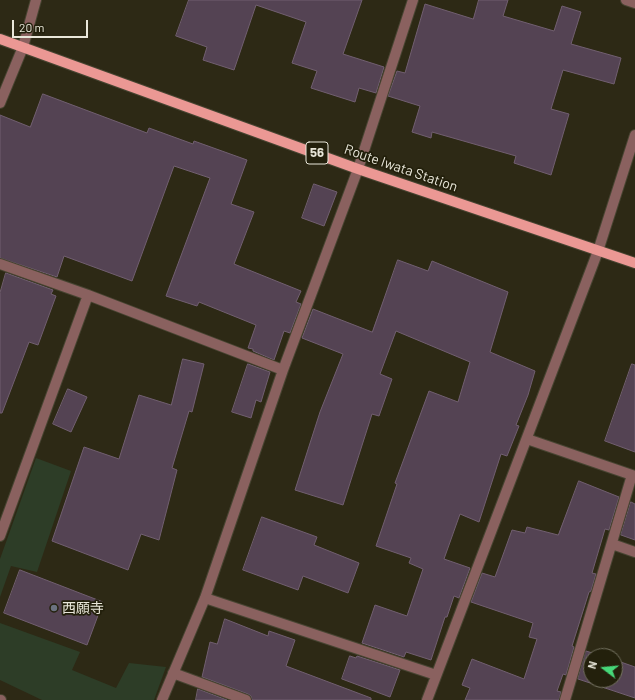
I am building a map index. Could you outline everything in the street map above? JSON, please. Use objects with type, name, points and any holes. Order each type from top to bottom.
[{"type":"main road","name":"Route Iwata Station","points":[[0,39],[358,169],[635,264]]},
{"type":"street","points":[[0,104],[23,47],[36,0]]},
{"type":"street","points":[[162,700],[205,598],[283,370],[358,169],[413,0]]},
{"type":"street","points":[[626,0],[635,3]]},
{"type":"street","points":[[427,700],[598,251],[635,135]]},
{"type":"street","points":[[0,264],[88,295],[283,370]]},
{"type":"street","points":[[0,536],[88,295]]},
{"type":"street","points":[[527,439],[634,476],[565,700]]},
{"type":"street","points":[[612,544],[635,552]]},
{"type":"street","points":[[205,598],[436,675]]},
{"type":"street","points":[[173,673],[246,700]]},
{"type":"green space","points":[[36,458],[71,471],[37,572],[11,566],[0,597],[0,559]]},
{"type":"green space","points":[[0,623],[80,652],[72,670],[116,688],[129,663],[166,667],[154,700],[42,700],[0,680]]},
{"type":"building","points":[[189,0],[362,0],[343,54],[384,67],[376,93],[359,88],[355,102],[311,88],[317,71],[292,63],[306,22],[256,5],[234,70],[203,60],[207,47],[176,36]]},
{"type":"building","points":[[479,0],[508,0],[503,16],[554,31],[562,6],[581,12],[571,44],[621,58],[614,84],[563,70],[551,109],[569,114],[551,175],[514,163],[516,156],[432,132],[431,138],[412,132],[420,106],[388,96],[397,71],[405,73],[425,4],[473,19]]},
{"type":"building","points":[[43,94],[147,133],[149,128],[193,144],[194,141],[247,160],[231,204],[254,212],[234,264],[301,291],[296,302],[301,304],[290,333],[284,331],[274,360],[248,348],[256,325],[199,302],[197,306],[166,296],[210,178],[174,166],[132,281],[64,256],[57,277],[0,258],[0,115],[30,127]]},
{"type":"building","points":[[314,184],[337,192],[324,226],[302,218]]},
{"type":"building","points":[[398,260],[428,271],[432,261],[508,292],[490,352],[535,371],[528,395],[516,425],[519,426],[507,456],[501,454],[479,522],[460,514],[444,559],[470,568],[459,598],[454,596],[447,617],[445,617],[431,660],[406,652],[404,657],[362,643],[375,605],[407,616],[423,569],[409,563],[411,558],[376,546],[397,484],[395,483],[429,391],[458,402],[470,362],[396,331],[380,374],[392,379],[379,416],[372,414],[343,505],[295,490],[320,412],[343,354],[302,338],[313,309],[372,332]]},
{"type":"building","points":[[6,273],[53,290],[51,294],[56,296],[38,345],[29,342],[2,413],[0,413],[0,293]]},
{"type":"building","points":[[183,359],[204,364],[192,412],[189,411],[172,468],[177,470],[159,540],[141,534],[128,570],[52,541],[84,447],[119,459],[139,395],[171,405]]},
{"type":"building","points":[[248,364],[270,372],[261,402],[256,400],[251,418],[232,412]]},
{"type":"building","points":[[632,364],[635,365],[635,452],[605,441]]},
{"type":"building","points":[[68,389],[87,397],[71,432],[53,424]]},
{"type":"building","points":[[579,481],[619,497],[609,530],[605,529],[592,573],[596,574],[572,646],[574,647],[566,675],[563,674],[557,691],[561,692],[559,700],[465,700],[470,688],[462,685],[472,659],[524,679],[537,639],[529,637],[533,623],[471,602],[482,573],[495,577],[512,530],[525,533],[527,527],[558,535]]},
{"type":"building","points":[[631,502],[635,504],[635,540],[621,535]]},
{"type":"building","points":[[262,517],[317,537],[314,545],[359,563],[348,593],[303,576],[298,590],[243,570]]},
{"type":"building","name":"西願寺","points":[[20,570],[103,602],[87,645],[4,613]]},
{"type":"building","points":[[225,619],[268,636],[269,631],[295,640],[286,666],[371,698],[371,700],[252,700],[251,696],[248,694],[202,677],[210,642],[217,644]]},
{"type":"building","points":[[350,656],[356,658],[357,656],[400,670],[390,697],[342,679]]},
{"type":"building","points":[[583,662],[583,681],[578,679]]},
{"type":"building","points":[[623,663],[635,667],[635,698],[605,688],[623,688]]},
{"type":"building","points":[[198,689],[227,700],[196,700]]},
{"type":"place","name":"西願寺","points":[[54,608]]}]
